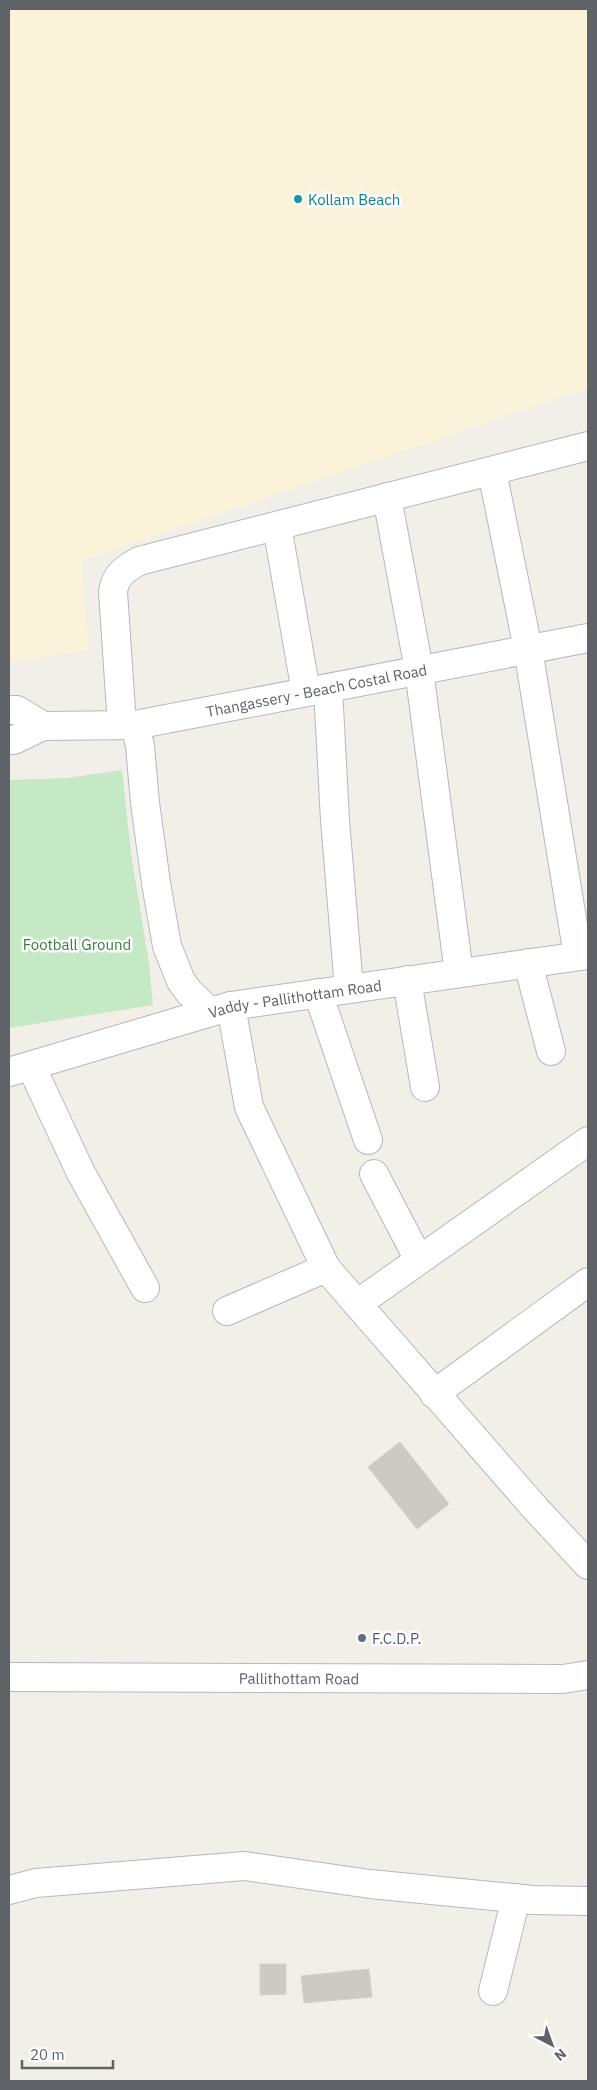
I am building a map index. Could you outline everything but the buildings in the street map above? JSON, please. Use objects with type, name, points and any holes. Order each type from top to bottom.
[{"type":"street","points":[[588,446],[139,561],[122,571],[114,581],[113,592],[129,725],[140,746],[145,803],[167,946],[181,981],[189,992],[220,1009],[249,1107],[326,1268],[434,1394],[588,1565]]},
{"type":"street","points":[[492,470],[528,649],[583,955]]},
{"type":"street","points":[[388,497],[419,670],[459,973]]},
{"type":"street","points":[[277,526],[317,690],[335,820],[349,989]]},
{"type":"street","name":"Thangassery - Beach Costal Road","points":[[9,740],[14,740],[43,726],[129,725],[588,638]]},
{"type":"street","points":[[9,710],[17,710],[43,726]]},
{"type":"street","name":"Vaddy - Pallithottam Road","points":[[20,1069],[220,1009],[583,955]]},
{"type":"street","points":[[528,963],[551,1051]]},
{"type":"street","points":[[407,980],[424,1087]]},
{"type":"street","points":[[318,993],[368,1140]]},
{"type":"street","points":[[20,1069],[145,1288]]},
{"type":"street","points":[[357,1304],[588,1141]]},
{"type":"street","points":[[374,1174],[419,1260]]},
{"type":"street","points":[[227,1311],[326,1268]]},
{"type":"street","points":[[434,1394],[588,1282]]},
{"type":"street","name":"Pallithottam Road","points":[[9,1677],[563,1679],[588,1675]]},
{"type":"street","points":[[9,1890],[36,1882],[244,1866],[370,1884],[516,1898],[588,1901]]},
{"type":"street","points":[[493,1991],[516,1898]]},
{"type":"green space","name":"Football Ground","points":[[122,770],[131,853],[149,964],[153,1005],[9,1028],[9,780],[67,778]]},
{"type":"sand","name":"Kollam Beach","points":[[9,9],[588,9],[588,388],[81,561],[89,650],[9,662]]},
{"type":"place","name":"Kollam Beach","points":[[298,199]]},
{"type":"place","name":"F.C.D.P.","points":[[362,1638]]}]
